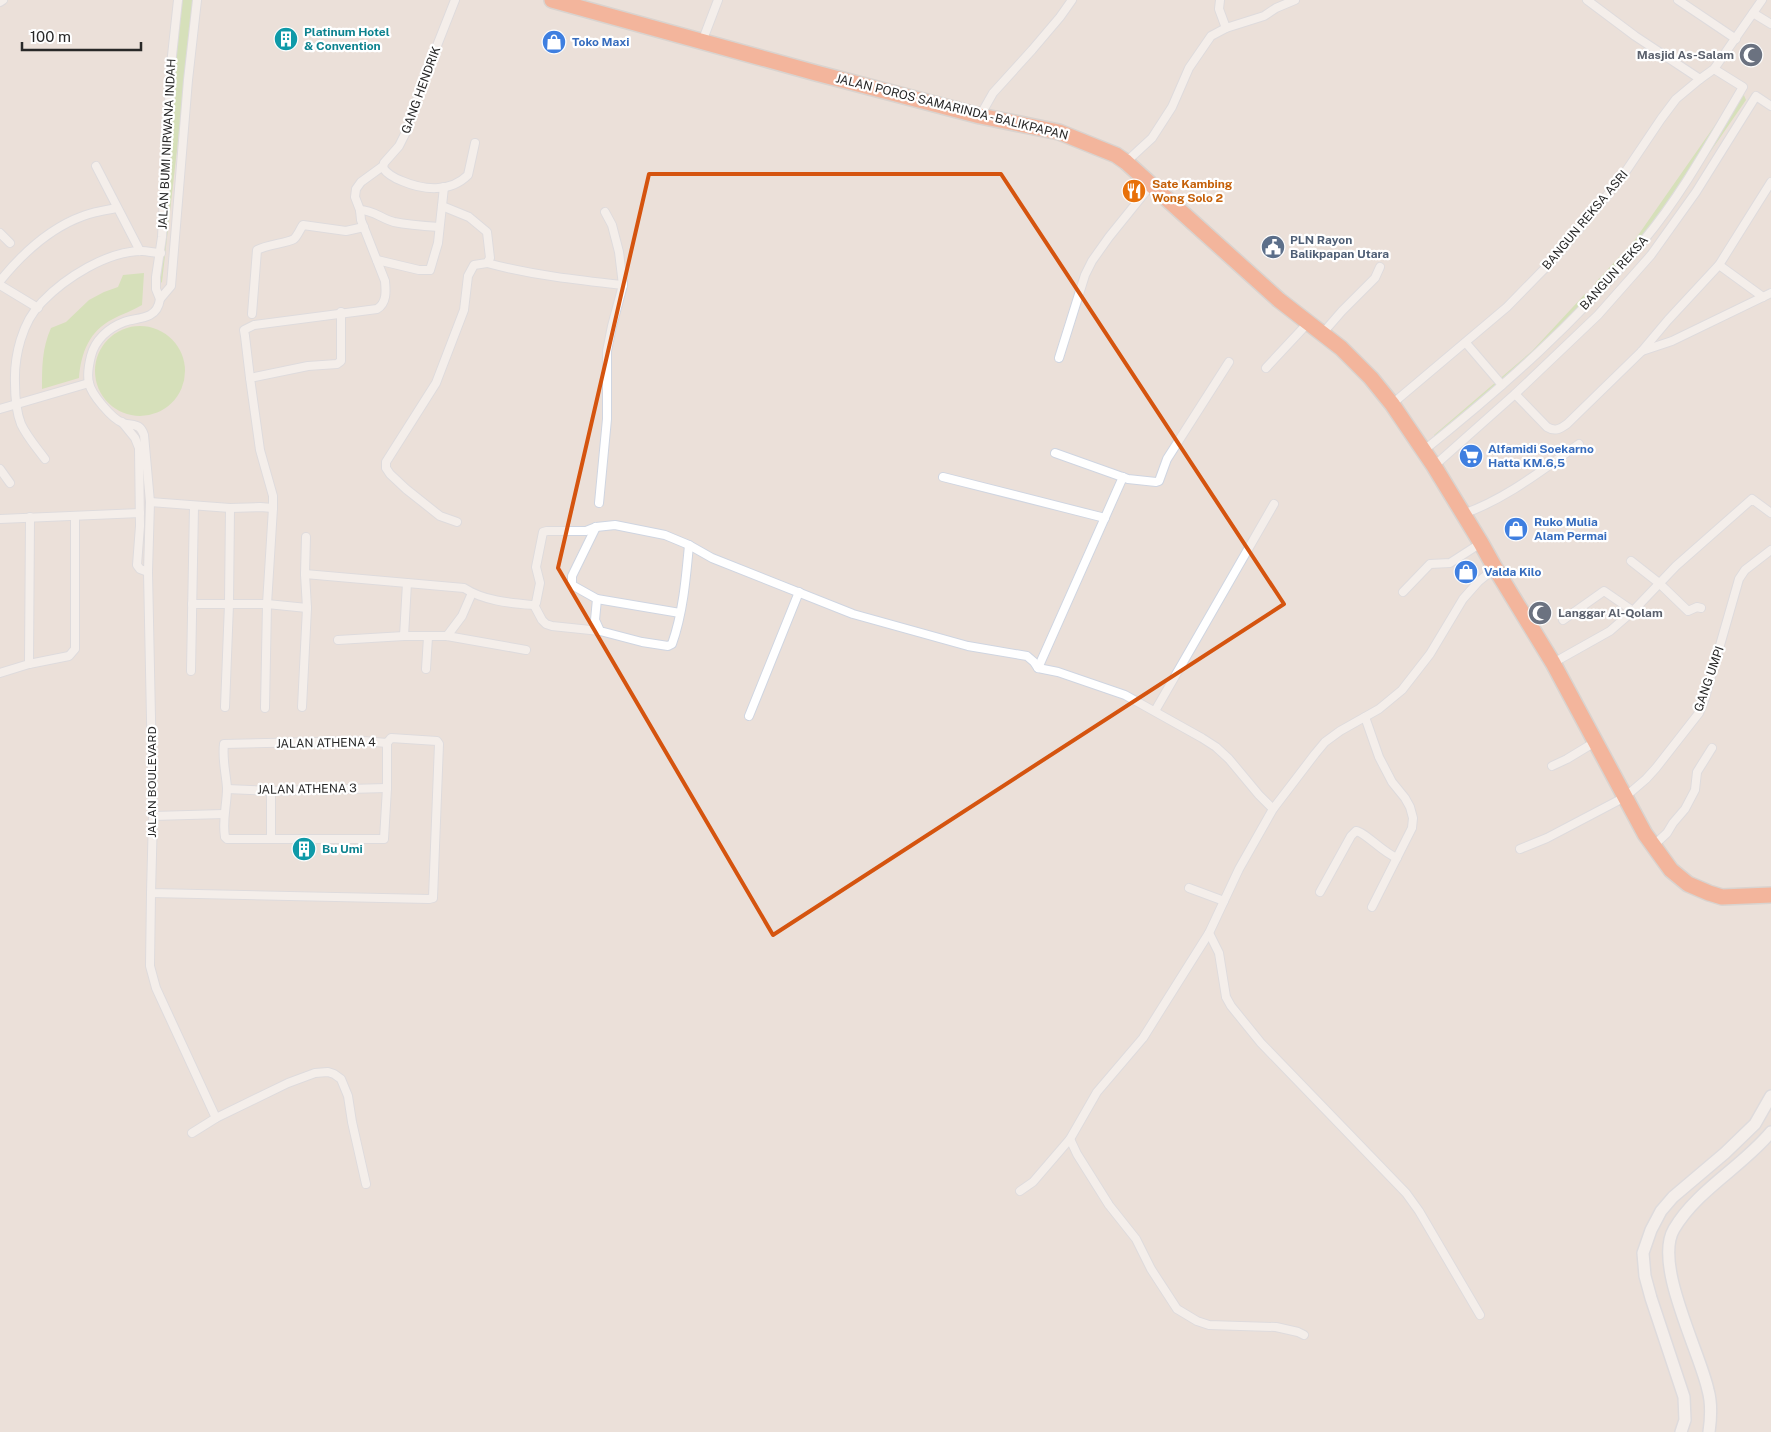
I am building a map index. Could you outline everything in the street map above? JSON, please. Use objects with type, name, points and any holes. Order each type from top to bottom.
[{"type":"highway","name":"JALAN POROS SAMARINDA - BALIKPAPAN","points":[[552,0],[980,116],[1060,132],[1116,155],[1126,162],[1279,300],[1307,324],[1341,348],[1366,373],[1392,404],[1434,466],[1553,663],[1624,797],[1653,846],[1666,863],[1688,884],[1709,893],[1730,897],[1771,895]]},
{"type":"street","name":"JALAN BUMI NIRWANA INDAH","points":[[160,300],[156,289],[161,253],[171,65],[178,0]]},
{"type":"street","name":"JALAN BUMI NIRWANA INDAH","points":[[160,300],[171,286],[188,80],[198,0]]},
{"type":"street","name":"GANG HENDRIK","points":[[360,210],[355,197],[356,189],[361,182],[383,166],[399,146],[406,132],[425,76],[455,0]]},
{"type":"street","points":[[702,42],[718,0]]},
{"type":"street","points":[[980,116],[993,93],[1032,50],[1072,0]]},
{"type":"street","points":[[1220,0],[1219,9],[1226,28]]},
{"type":"street","points":[[1126,162],[1152,138],[1172,107],[1190,68],[1211,36],[1226,28],[1264,16],[1294,0]]},
{"type":"street","points":[[1587,0],[1635,36],[1700,79]]},
{"type":"street","points":[[1678,0],[1736,39]]},
{"type":"street","name":"BANGUN REKSA ASRI","points":[[1392,404],[1507,307],[1553,260],[1620,180],[1661,118],[1676,99],[1714,69],[1762,0]]},
{"type":"street","points":[[1753,13],[1771,24]]},
{"type":"street","points":[[1714,69],[1771,106]]},
{"type":"street","name":"BANGUN REKSA","points":[[1423,451],[1502,385],[1593,297],[1645,240],[1677,196],[1743,88]]},
{"type":"street","points":[[1434,466],[1515,394],[1603,308],[1651,255],[1696,192],[1756,96]]},
{"type":"street","points":[[383,166],[388,174],[417,187],[434,189],[444,187],[468,176],[475,143]]},
{"type":"street","points":[[96,166],[140,251]]},
{"type":"street","points":[[1515,394],[1551,430],[1558,430],[1567,424],[1642,351],[1668,320],[1720,265],[1771,182]]},
{"type":"street","points":[[1059,358],[1085,275],[1092,261],[1151,185]]},
{"type":"street","points":[[377,260],[419,270],[430,270],[438,244],[444,187]]},
{"type":"street","points":[[442,206],[469,216],[487,232],[490,258],[487,263]]},
{"type":"street","points":[[0,281],[23,256],[53,232],[83,216],[117,208]]},
{"type":"street","points":[[265,708],[267,604],[274,508],[273,496],[260,450],[244,330],[254,325],[341,312],[377,309],[382,304],[386,291],[385,281],[359,212],[360,210],[377,213],[385,219],[394,222],[439,227]]},
{"type":"street","points":[[599,503],[607,420],[607,351],[623,285],[616,239],[612,225],[605,212]]},
{"type":"street","points":[[252,314],[257,250],[275,243],[291,240],[298,234],[303,225],[346,231],[363,223]]},
{"type":"street","points":[[0,233],[10,243]]},
{"type":"street","points":[[45,459],[30,440],[15,405],[14,368],[20,342],[29,322],[41,303],[93,264],[115,256],[140,251],[161,253]]},
{"type":"street","points":[[457,522],[440,516],[406,489],[390,474],[386,468],[386,462],[439,376],[464,310],[468,276],[474,265],[487,263],[516,271],[572,280],[623,285]]},
{"type":"street","points":[[1720,265],[1767,295]]},
{"type":"street","points":[[1322,334],[1375,278],[1380,267]]},
{"type":"street","points":[[0,285],[38,308]]},
{"type":"street","points":[[1642,351],[1672,341],[1767,295]]},
{"type":"street","points":[[1593,297],[1603,308]]},
{"type":"street","points":[[0,409],[88,383],[91,357],[98,340],[104,334],[124,322],[151,314],[158,308],[160,300]]},
{"type":"street","points":[[250,378],[308,366],[337,364],[340,361],[341,355],[341,312]]},
{"type":"street","points":[[1266,368],[1307,324]]},
{"type":"street","points":[[1466,343],[1502,385]]},
{"type":"street","points":[[1055,453],[1123,478],[1159,481],[1167,459],[1229,362]]},
{"type":"street","name":"JALAN BOULEVARD","points":[[88,383],[106,409],[122,422],[137,424],[142,428],[144,435],[150,502],[148,572],[154,816],[150,966],[156,988],[216,1118]]},
{"type":"street","points":[[122,422],[135,438],[139,448],[140,526],[137,565],[140,569],[148,572]]},
{"type":"street","points":[[1463,514],[1481,508],[1517,488],[1580,444]]},
{"type":"street","points":[[0,470],[10,483]]},
{"type":"street","points":[[943,477],[1105,518]]},
{"type":"street","points":[[1038,668],[1123,478]]},
{"type":"street","points":[[1553,663],[1610,631],[1633,611],[1676,566],[1752,499],[1771,513]]},
{"type":"street","points":[[150,502],[230,508],[274,508]]},
{"type":"street","points":[[1155,711],[1274,504]]},
{"type":"street","points":[[192,671],[194,506]]},
{"type":"street","points":[[225,707],[230,508]]},
{"type":"street","points":[[0,519],[140,513]]},
{"type":"street","points":[[0,673],[29,664],[69,656],[75,649],[75,516]]},
{"type":"street","points":[[29,664],[30,517]]},
{"type":"street","points":[[689,545],[686,578],[676,633],[672,644],[668,646],[642,642],[600,631],[552,626],[542,620],[534,605],[540,583],[536,568],[543,532],[586,531],[596,527],[615,525],[665,535],[689,545],[712,558],[853,614],[968,646],[1027,656],[1038,668],[1058,672],[1125,695],[1216,747],[1273,809]]},
{"type":"street","points":[[596,527],[583,551],[571,582],[572,585],[597,599],[680,613]]},
{"type":"street","points":[[302,707],[307,608],[305,574],[306,537]]},
{"type":"street","points":[[1403,592],[1430,564],[1450,563],[1481,543]]},
{"type":"street","name":"GANG UMPI","points":[[1520,849],[1547,838],[1624,797],[1656,768],[1699,713],[1741,575],[1771,550]]},
{"type":"street","points":[[1631,561],[1688,611],[1702,608]]},
{"type":"street","points":[[1020,1191],[1033,1182],[1070,1138],[1097,1092],[1143,1038],[1209,933],[1239,868],[1273,809],[1325,742],[1392,700],[1412,680],[1464,599],[1478,582],[1494,568]]},
{"type":"street","points":[[305,574],[464,588],[472,593],[508,603],[534,605]]},
{"type":"street","points":[[404,636],[407,583]]},
{"type":"street","points":[[1563,620],[1604,591],[1633,611]]},
{"type":"street","points":[[749,716],[799,592]]},
{"type":"street","points":[[447,636],[462,616],[472,593]]},
{"type":"street","points":[[597,599],[595,620],[600,631]]},
{"type":"street","points":[[192,604],[267,604],[307,608]]},
{"type":"street","points":[[338,640],[404,636],[447,636],[526,650]]},
{"type":"street","points":[[426,669],[428,636]]},
{"type":"street","points":[[1365,717],[1379,758],[1392,782],[1405,798],[1413,818],[1412,828],[1372,907]]},
{"type":"street","name":"JALAN ATHENA 4","points":[[151,893],[430,900],[434,896],[439,744],[437,741],[391,738],[387,742],[224,744],[223,756],[227,789]]},
{"type":"street","points":[[227,789],[224,834],[227,839],[382,839],[385,838],[387,742]]},
{"type":"street","points":[[1552,766],[1594,742]]},
{"type":"street","points":[[1653,846],[1667,834],[1673,823],[1686,810],[1695,790],[1698,772],[1712,748]]},
{"type":"street","name":"JALAN ATHENA 3","points":[[227,789],[270,791],[387,788]]},
{"type":"street","points":[[270,791],[271,840]]},
{"type":"street","points":[[154,816],[224,814]]},
{"type":"street","points":[[1320,892],[1351,836],[1356,831],[1362,832],[1386,853],[1398,858]]},
{"type":"street","points":[[1189,888],[1224,900]]},
{"type":"street","points":[[1209,933],[1219,953],[1226,997],[1230,1006],[1262,1043],[1406,1193],[1419,1211],[1480,1316]]},
{"type":"street","points":[[192,1133],[216,1118],[288,1083],[315,1073],[328,1072],[341,1079],[348,1096],[366,1184]]},
{"type":"street","points":[[1681,1432],[1685,1420],[1684,1397],[1651,1298],[1643,1253],[1651,1230],[1673,1197],[1725,1154],[1755,1124],[1771,1096]]},
{"type":"street","points":[[1709,1432],[1712,1416],[1709,1391],[1674,1287],[1670,1270],[1668,1244],[1678,1222],[1700,1196],[1717,1183],[1771,1132]]},
{"type":"street","points":[[1070,1138],[1077,1154],[1109,1205],[1136,1240],[1151,1269],[1177,1309],[1197,1321],[1209,1325],[1276,1327],[1304,1335]]},
{"type":"highlighted area","points":[[649,174],[1001,174],[1284,604],[773,935],[558,568]]},
{"type":"green space","points":[[182,0],[194,0],[162,282],[156,287],[153,281]]},
{"type":"green space","points":[[1743,93],[1746,100],[1695,174],[1601,291],[1594,286],[1634,241],[1727,108]]},
{"type":"green space","points":[[144,273],[142,305],[113,319],[92,336],[84,352],[79,378],[42,389],[44,350],[51,328],[66,322],[89,300],[118,287],[123,275]]},
{"type":"green space","points":[[1585,294],[1592,302],[1555,339],[1439,444],[1434,435],[1532,351]]},
{"type":"green space","points":[[140,326],[157,329],[172,339],[182,354],[185,371],[182,388],[172,403],[157,413],[140,416],[123,413],[108,403],[98,388],[95,371],[98,354],[108,339],[123,329]]},
{"type":"place","name":"Platinum Hotel & Convention","points":[[286,39]]},
{"type":"place","name":"Toko Maxi","points":[[554,42]]},
{"type":"place","name":"Masjid As-Salam","points":[[1751,55]]},
{"type":"place","name":"Sate Kambing Wong Solo 2","points":[[1134,191]]},
{"type":"place","name":"PLN Rayon Balikpapan Utara","points":[[1273,247]]},
{"type":"place","name":"Alfamidi Soekarno Hatta KM.6,5","points":[[1471,456]]},
{"type":"place","name":"Ruko Mulia Alam Permai","points":[[1516,529]]},
{"type":"place","name":"Valda Kilo","points":[[1466,572]]},
{"type":"place","name":"Langgar Al-Qolam","points":[[1540,613]]},
{"type":"place","name":"Bu Umi","points":[[304,849]]}]
